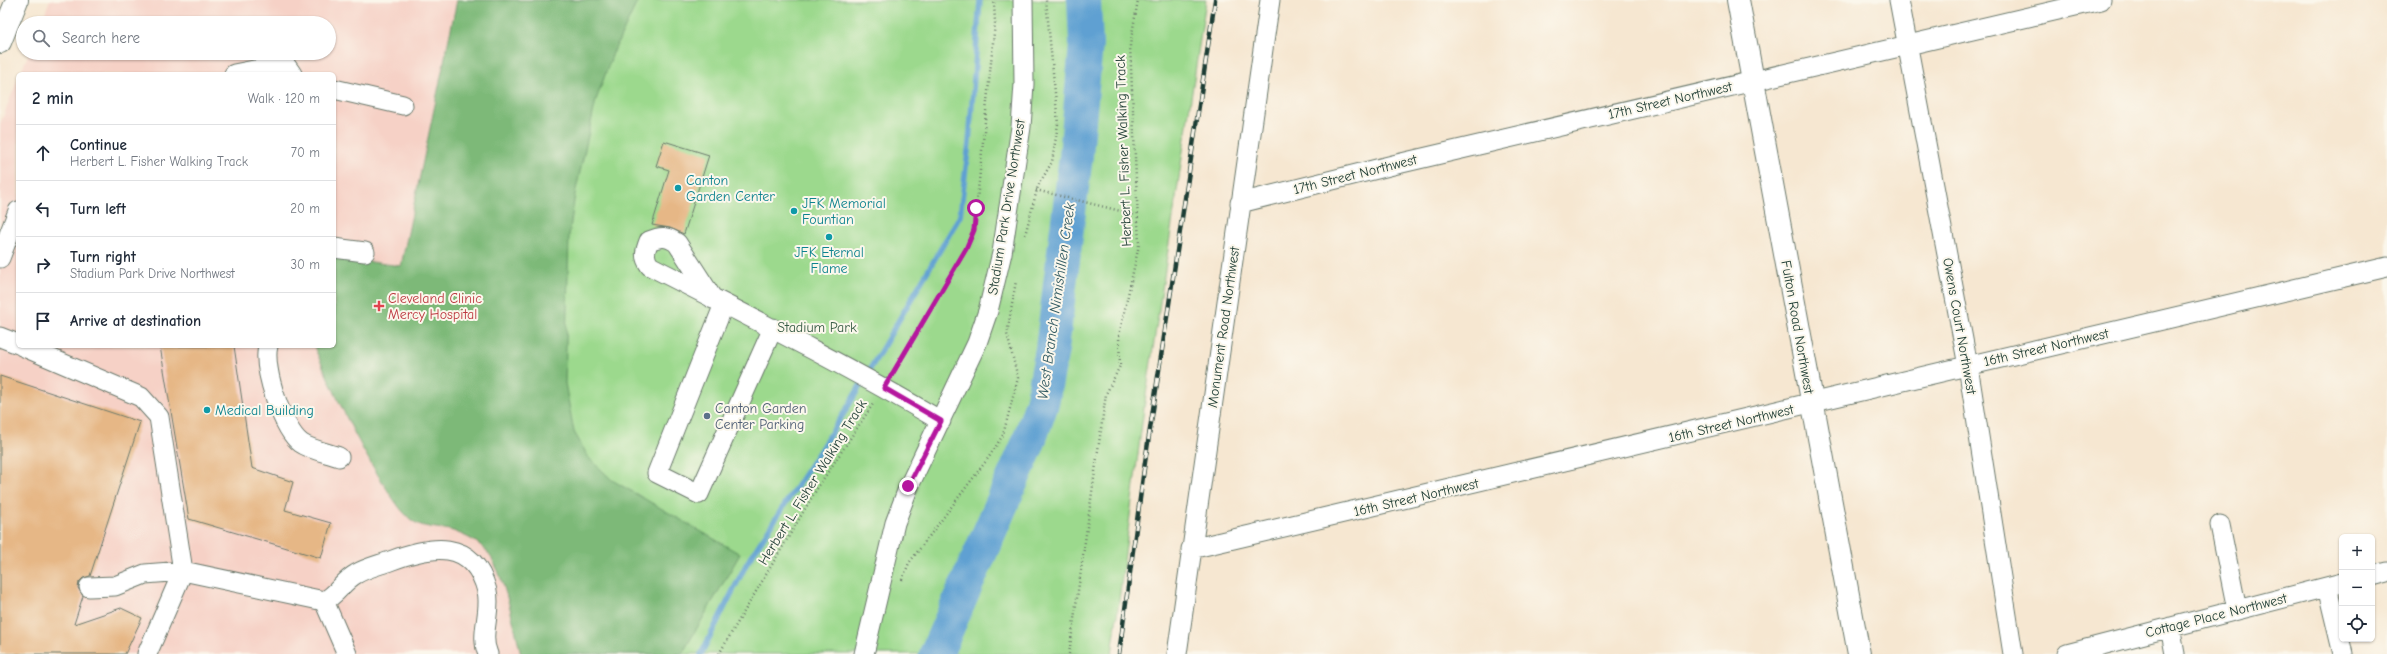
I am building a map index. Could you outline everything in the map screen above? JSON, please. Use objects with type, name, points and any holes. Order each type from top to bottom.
[{"type":"main road","points":[[0,42],[17,0]]},
{"type":"main road","name":"Fulton Road Northwest","points":[[1738,0],[1811,403],[1859,654]]},
{"type":"street","name":"Stadium Park Drive Northwest","points":[[864,654],[895,523],[908,486],[941,421],[977,343],[988,311],[1002,253],[1021,127],[1024,84],[1023,0]]},
{"type":"street","name":"Monument Road Northwest","points":[[1177,654],[1270,0]]},
{"type":"street","name":"Owens Court Northwest","points":[[1899,0],[1968,366],[2013,654]]},
{"type":"street","name":"17th Street Northwest","points":[[1240,203],[1392,164],[1908,46],[2101,0]]},
{"type":"street","points":[[244,72],[285,64],[291,72]]},
{"type":"street","points":[[336,89],[403,105]]},
{"type":"street","points":[[0,258],[16,216]]},
{"type":"street","points":[[336,248],[365,252]]},
{"type":"street","name":"16th Street Northwest","points":[[1191,549],[2387,267]]},
{"type":"street","points":[[773,328],[699,494],[657,473],[718,301],[773,328],[881,386],[941,421]]},
{"type":"street","points":[[0,337],[16,343]]},
{"type":"street","points":[[27,348],[141,397],[159,417],[183,571],[147,654]]},
{"type":"street","points":[[268,348],[268,363],[275,395],[292,433],[302,444],[339,457]]},
{"type":"street","points":[[2220,525],[2237,610]]},
{"type":"street","points":[[89,587],[115,586],[145,574],[183,571],[324,601],[333,597],[347,580],[357,573],[422,550],[436,548],[455,552],[474,566],[486,590],[488,611],[484,645],[488,654]]},
{"type":"street","points":[[2375,575],[2387,572]]},
{"type":"street","points":[[2335,585],[2343,654]]},
{"type":"street","name":"Cottage Place Northwest","points":[[2067,654],[2335,585]]},
{"type":"street","points":[[324,601],[347,654]]},
{"type":"street","points":[[2170,627],[2175,654]]},
{"type":"path","name":"Herbert L. Fisher Walking Track","points":[[719,654],[818,487],[966,249],[974,230],[995,23],[994,0]]},
{"type":"path","name":"Herbert L. Fisher Walking Track","points":[[1069,654],[1106,394],[1120,366],[1119,336],[1139,245],[1130,45],[1138,0]]},
{"type":"path","points":[[1036,190],[1137,215]]},
{"type":"shaded area","name":"Cleveland Clinic Mercy Hospital","points":[[50,0],[457,0],[401,267],[622,654],[0,654],[0,124],[16,84],[16,348],[336,348],[336,72],[21,72],[26,60],[336,60],[336,16],[44,16]]},
{"type":"green space","name":"Stadium Park","points":[[457,0],[1206,0],[1144,408],[1112,654],[622,654]]},
{"type":"green space","points":[[457,0],[638,0],[613,53],[596,100],[575,194],[569,236],[565,383],[574,432],[589,458],[612,480],[740,554],[682,654],[521,654],[504,588],[494,563],[485,549],[468,537],[453,531],[428,527],[416,523],[411,520],[397,504],[373,467],[355,435],[315,348],[336,348],[336,257],[401,266]]},
{"type":"building","points":[[664,141],[709,155],[684,234],[670,228],[652,225],[669,170],[656,166]]},
{"type":"building","name":"Medical Building","points":[[160,348],[234,348],[252,468],[293,482],[285,510],[331,523],[321,558],[189,519]]},
{"type":"building","points":[[0,376],[140,422],[90,576],[83,578],[79,582],[78,588],[83,596],[74,624],[121,608],[142,618],[125,654],[0,654]]},
{"type":"waterway","points":[[701,654],[747,563],[846,410],[960,216],[969,143],[980,0]]},
{"type":"waterway","name":"West Branch Nimishillen Creek","points":[[936,654],[1028,444],[1042,403],[1052,349],[1076,156],[1086,44],[1084,0]]},
{"type":"railway","points":[[1119,654],[1144,469],[1215,0]]},
{"type":"place","name":"Canton Garden Center","points":[[678,188]]},
{"type":"place","name":"JFK Memorial Fountian","points":[[794,211]]},
{"type":"place","name":"JFK Eternal Flame","points":[[829,237]]},
{"type":"place","name":"Cleveland Clinic Mercy Hospital","points":[[379,306]]},
{"type":"place","name":"Medical Building","points":[[207,410]]},
{"type":"place","name":"Canton Garden Center Parking","points":[[707,416]]},
{"type":"route","points":[[908,486],[941,421],[884,388],[966,249],[974,230],[976,208]]}]
